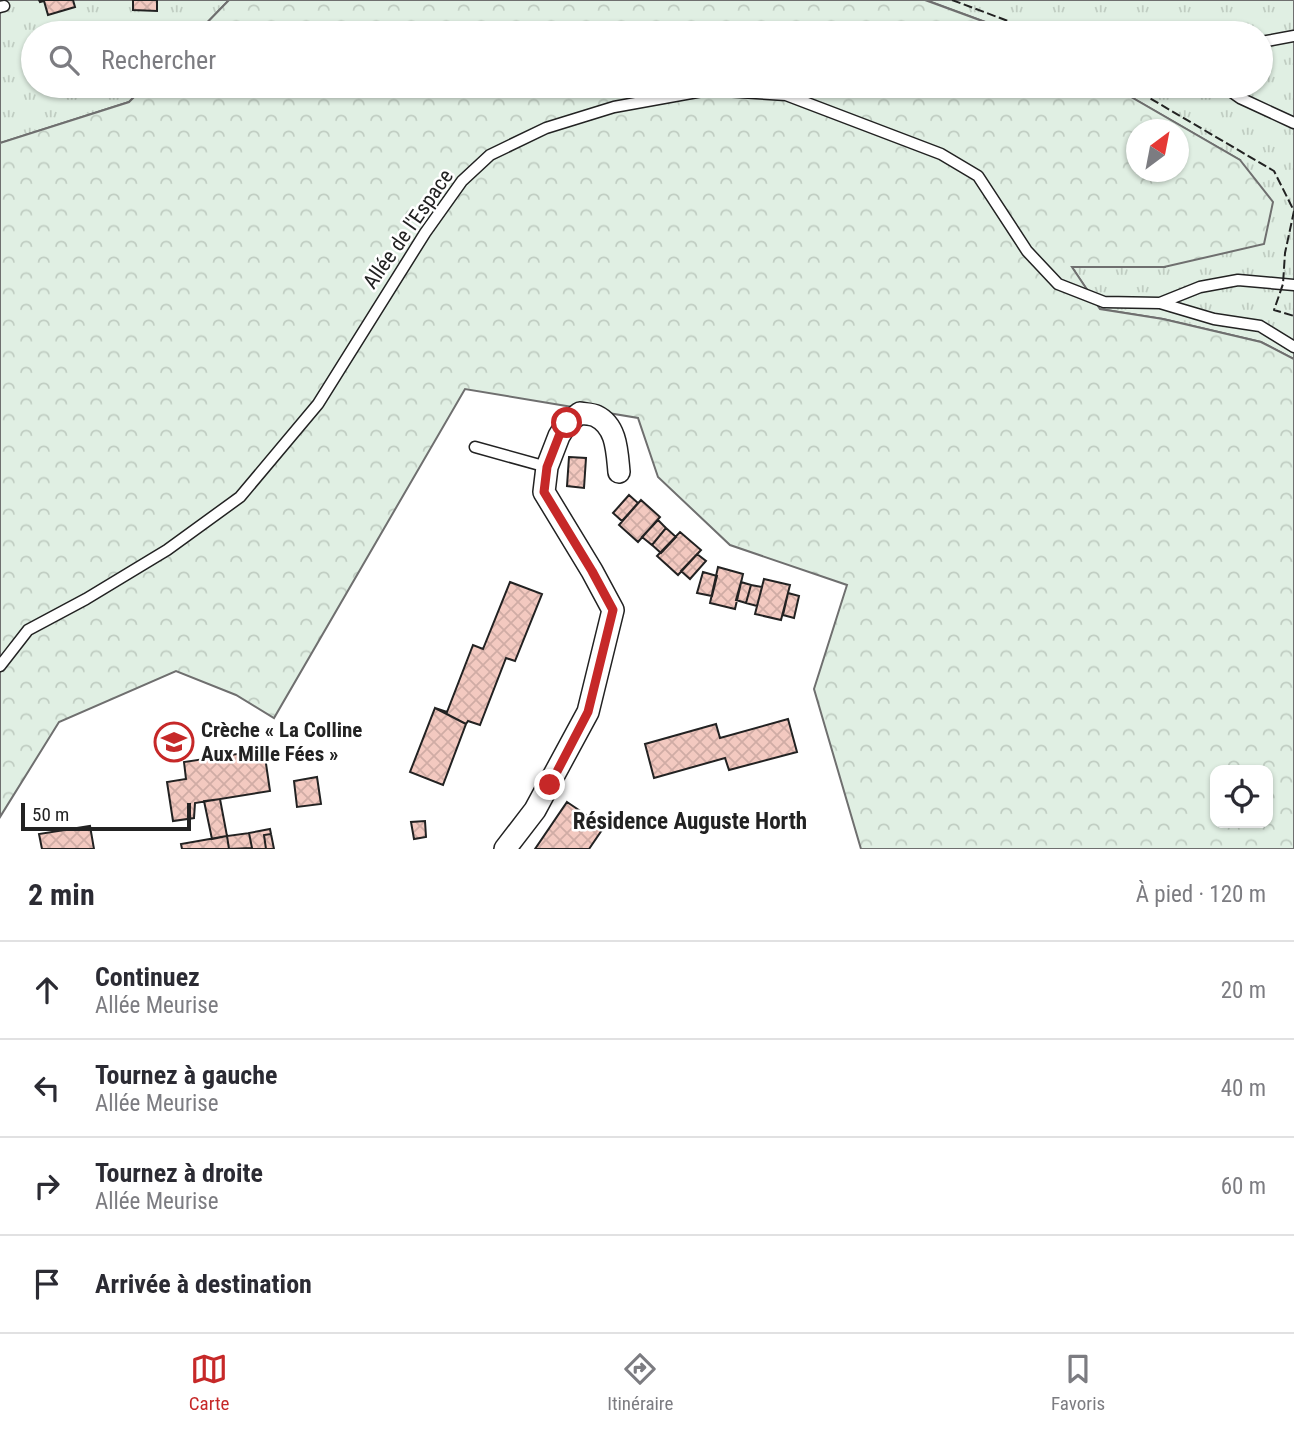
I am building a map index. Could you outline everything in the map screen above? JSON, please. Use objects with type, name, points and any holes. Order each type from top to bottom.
[{"type":"street","points":[[505,849],[535,810],[588,712],[613,610],[544,492],[547,467],[567,423],[580,413],[596,416],[608,426],[615,440],[619,472]]},
{"type":"lane","points":[[1273,40],[1294,36]]},
{"type":"lane","name":"Allée de l'Espace","points":[[0,666],[28,630],[167,550],[240,498],[318,404],[425,233],[462,181],[490,155],[546,128],[614,107],[664,98]]},
{"type":"lane","name":"Allée de l'Espace","points":[[794,98],[941,154],[978,176],[1027,251],[1058,284],[1104,302],[1160,303],[1200,287],[1238,280],[1288,284]]},
{"type":"lane","points":[[1242,98],[1294,123]]},
{"type":"lane","points":[[1160,303],[1214,319],[1260,326],[1294,347]]},
{"type":"lane","points":[[475,447],[547,467]]},
{"type":"green space","points":[[0,0],[229,0],[209,21],[21,21],[21,98],[133,98],[129,102],[0,143]]},
{"type":"green space","points":[[229,0],[925,0],[982,21],[209,21]]},
{"type":"green space","points":[[926,0],[1294,0],[1294,359],[1261,342],[1163,319],[1100,309],[1071,266],[1165,267],[1240,160],[1189,131],[1189,119],[1169,119],[1133,98],[1273,98],[1273,21],[983,21]]},
{"type":"green space","points":[[133,98],[1133,98],[1169,119],[1126,119],[1126,182],[1189,182],[1189,131],[1240,160],[1273,202],[1264,244],[1164,267],[1072,267],[1100,309],[1163,319],[1261,342],[1294,359],[1294,849],[861,849],[814,689],[847,585],[730,545],[658,477],[638,418],[465,389],[274,718],[236,695],[176,671],[59,722],[0,817],[0,143],[129,102]]},
{"type":"building","points":[[39,0],[73,0],[75,7],[48,15],[44,1]]},
{"type":"building","points":[[133,0],[157,0],[157,11],[133,10]]},
{"type":"building","points":[[569,457],[586,458],[584,488],[567,486]]},
{"type":"building","points":[[629,495],[638,503],[622,521],[613,513]]},
{"type":"building","points":[[641,500],[660,517],[638,542],[619,525]]},
{"type":"building","points":[[658,520],[666,528],[652,545],[642,537]]},
{"type":"building","points":[[666,528],[676,537],[661,553],[652,545]]},
{"type":"building","points":[[680,532],[701,550],[678,575],[657,556]]},
{"type":"building","points":[[697,554],[706,561],[690,579],[681,571]]},
{"type":"building","points":[[718,567],[743,574],[735,609],[710,603]]},
{"type":"building","points":[[703,572],[717,576],[712,596],[697,593]]},
{"type":"building","points":[[764,579],[790,585],[781,620],[755,614]]},
{"type":"building","points":[[510,582],[542,594],[515,661],[506,658],[480,725],[468,721],[466,724],[435,708],[447,712],[473,645],[483,649]]},
{"type":"building","points":[[741,582],[751,585],[746,603],[736,600]]},
{"type":"building","points":[[751,585],[762,587],[757,606],[746,603]]},
{"type":"building","points":[[788,593],[799,596],[794,618],[783,615]]},
{"type":"building","points":[[435,708],[466,724],[443,785],[410,772]]},
{"type":"building","points":[[788,719],[797,752],[729,770],[725,758],[654,778],[645,744],[716,724],[720,738]]},
{"type":"building","points":[[264,750],[270,791],[195,803],[194,818],[173,821],[167,782],[186,779],[184,762]]},
{"type":"building","points":[[317,777],[321,804],[297,807],[294,781]]},
{"type":"building","points":[[220,799],[227,836],[212,839],[204,801]]},
{"type":"building","points":[[567,802],[604,827],[589,849],[535,849]]},
{"type":"building","points":[[425,821],[426,837],[414,839],[411,822]]},
{"type":"building","points":[[90,826],[94,849],[42,849],[39,834]]},
{"type":"building","points":[[270,829],[271,834],[264,835],[266,849],[243,849],[252,848],[249,833]]},
{"type":"building","points":[[249,833],[252,848],[229,849],[227,836]]},
{"type":"building","points":[[271,834],[274,849],[266,849],[264,835]]},
{"type":"building","points":[[227,836],[229,849],[182,849],[181,844]]},
{"type":"fence","points":[[952,0],[1008,21]]},
{"type":"fence","points":[[1149,98],[1274,171],[1294,211],[1285,253],[1283,284],[1274,310],[1294,316]]},
{"type":"place","name":"Crèche « La Colline Aux Mille Fées »","points":[[174,742]]},
{"type":"district","name":"Résidence Auguste Horth","points":[[690,821]]},
{"type":"route","points":[[550,785],[588,712],[613,610],[544,492],[547,467],[567,423]]}]
